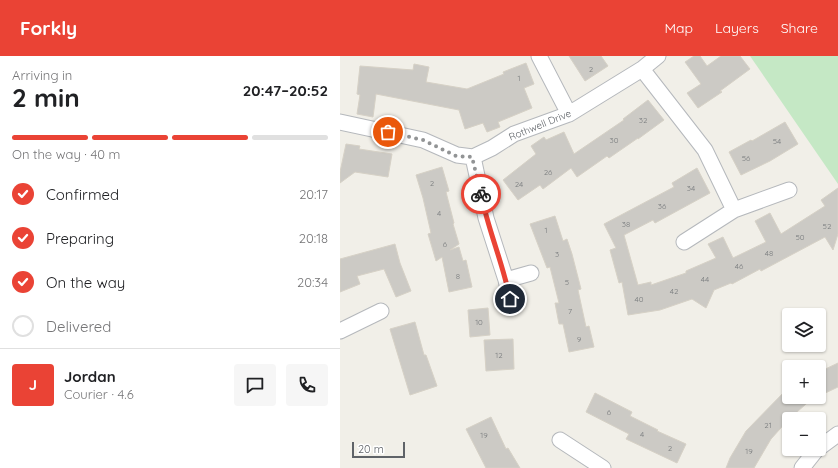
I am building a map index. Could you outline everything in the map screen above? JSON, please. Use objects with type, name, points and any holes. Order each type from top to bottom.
[{"type":"street","points":[[539,56],[570,114]]},
{"type":"street","name":"Rothwell Drive","points":[[472,157],[492,148],[514,134],[570,114],[642,69],[658,56]]},
{"type":"street","points":[[642,69],[705,150],[734,210]]},
{"type":"street","points":[[340,122],[423,140],[456,156],[472,157],[486,218],[506,280],[510,299]]},
{"type":"street","points":[[684,242],[734,210],[789,190]]},
{"type":"street","points":[[506,280],[531,273]]},
{"type":"street","points":[[340,331],[381,311]]},
{"type":"street","points":[[826,442],[838,434]]},
{"type":"street","points":[[560,440],[603,468]]},
{"type":"street","points":[[802,468],[812,456]]},
{"type":"green space","points":[[750,56],[838,56],[838,184]]},
{"type":"building","points":[[569,56],[601,56],[608,66],[585,81]]},
{"type":"building","points":[[694,56],[700,56],[707,66],[721,56],[740,56],[750,69],[720,91],[722,92],[698,108],[687,93],[701,84],[685,62]]},
{"type":"building","points":[[526,63],[534,84],[524,88],[532,108],[498,122],[500,127],[487,132],[483,123],[465,129],[459,110],[376,94],[373,117],[357,114],[360,95],[357,94],[360,66],[413,70],[414,64],[429,67],[426,82],[467,89]]},
{"type":"building","points":[[648,100],[664,120],[609,158],[607,156],[577,177],[571,168],[543,189],[540,185],[518,200],[503,180],[536,154],[531,146],[544,137],[546,140],[564,132],[574,154],[624,120],[623,119]]},
{"type":"building","points":[[785,122],[798,144],[770,161],[741,175],[729,152]]},
{"type":"building","points":[[346,144],[360,146],[359,149],[392,154],[388,177],[355,172],[340,183],[340,172]]},
{"type":"building","points":[[442,167],[449,191],[446,192],[459,244],[450,250],[459,247],[463,261],[466,260],[472,287],[449,292],[442,257],[436,261],[428,234],[431,233],[416,175]]},
{"type":"building","points":[[697,168],[710,193],[655,223],[653,220],[624,235],[638,285],[651,282],[651,285],[686,273],[686,271],[716,258],[708,244],[723,237],[733,258],[766,242],[755,221],[770,213],[781,234],[825,206],[821,200],[838,188],[838,234],[833,250],[825,237],[761,271],[760,269],[732,284],[731,283],[714,290],[706,308],[692,299],[660,310],[628,315],[622,282],[619,283],[610,250],[616,248],[604,224],[674,187],[672,183]]},
{"type":"building","points":[[555,216],[563,241],[567,239],[572,254],[581,289],[578,290],[586,327],[589,326],[594,347],[569,352],[563,324],[559,324],[555,303],[559,303],[550,267],[547,268],[530,224]]},
{"type":"building","points":[[395,244],[400,263],[411,291],[396,297],[384,269],[357,276],[360,284],[340,292],[340,259]]},
{"type":"building","points":[[488,308],[490,335],[470,337],[468,310]]},
{"type":"building","points":[[415,322],[424,355],[426,355],[437,386],[410,395],[390,329]]},
{"type":"building","points":[[513,339],[514,369],[486,371],[484,340]]},
{"type":"building","points":[[838,363],[838,387],[826,393],[826,369]]},
{"type":"building","points":[[595,393],[632,412],[630,416],[658,430],[657,431],[686,444],[677,463],[626,439],[629,434],[586,412]]},
{"type":"building","points":[[782,394],[782,404],[806,404],[797,412],[782,412],[782,427],[771,439],[754,468],[726,468],[730,458],[746,431]]},
{"type":"building","points":[[491,417],[506,449],[508,448],[520,468],[486,468],[466,429]]},
{"type":"way so far","points":[[388,132],[423,140],[456,156],[472,157],[481,194]]},
{"type":"route","points":[[481,194],[486,218],[506,280],[510,299]]}]
